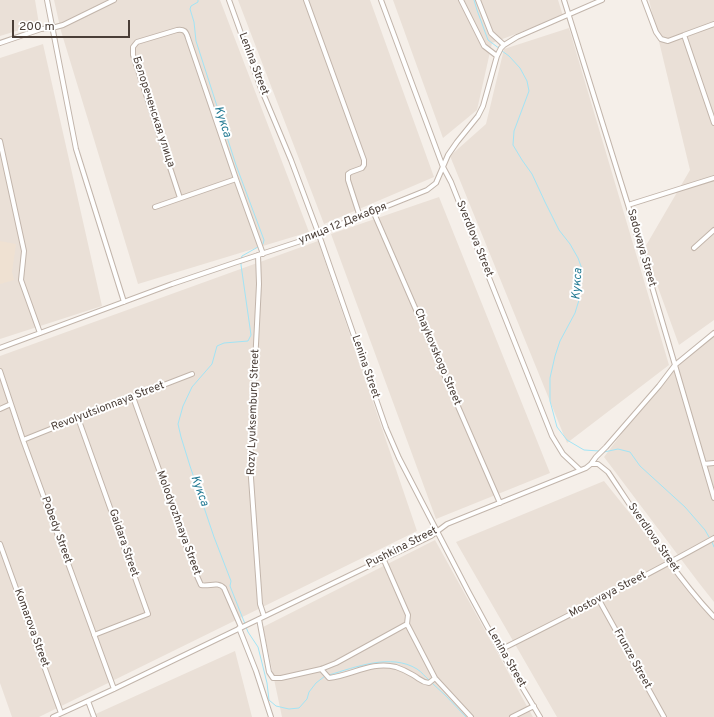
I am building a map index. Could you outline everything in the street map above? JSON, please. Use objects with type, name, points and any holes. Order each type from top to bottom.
[{"type":"street","points":[[46,0],[76,149],[124,302]]},
{"type":"street","points":[[0,43],[41,29],[63,25],[114,0]]},
{"type":"street","name":"Lenina Street","points":[[229,0],[260,86],[291,160],[319,235],[386,428],[398,458],[500,650],[540,717]]},
{"type":"street","points":[[306,0],[364,160],[364,165],[362,168],[348,174],[348,180],[360,217]]},
{"type":"street","name":"Sverdlova Street","points":[[381,0],[443,167],[451,182],[552,436],[563,454],[580,470]]},
{"type":"street","points":[[460,0],[484,46],[498,54]]},
{"type":"street","points":[[478,0],[491,33],[503,46],[517,37],[602,0]]},
{"type":"street","name":"Sadovaya Street","points":[[564,0],[628,205],[714,498]]},
{"type":"street","points":[[644,0],[656,32],[661,39],[668,41],[714,24]]},
{"type":"street","name":"Белореченская улица","points":[[180,198],[133,55],[133,47],[137,42],[177,30],[186,32],[260,255]]},
{"type":"street","points":[[684,35],[714,123]]},
{"type":"street","name":"улица 12 Декабря","points":[[0,348],[172,284],[319,235],[327,229],[427,190],[436,183],[448,155],[478,116],[483,106],[498,54],[503,46]]},
{"type":"street","points":[[0,141],[24,251],[21,280],[40,333]]},
{"type":"street","points":[[628,205],[714,178]]},
{"type":"street","points":[[155,207],[236,179]]},
{"type":"street","name":"Chaykovskogo Street","points":[[373,211],[500,503]]},
{"type":"street","points":[[694,248],[714,230]]},
{"type":"street","name":"Rozy Lyuksemburg Street","points":[[260,255],[250,464],[260,604],[264,616]]},
{"type":"street","name":"Pushkina Street","points":[[53,717],[431,536],[447,524],[580,470],[591,464],[675,366],[714,333]]},
{"type":"street","name":"Pobedy Street","points":[[0,371],[23,440],[114,689]]},
{"type":"street","name":"Revolyutsionnaya Street","points":[[23,440],[192,374]]},
{"type":"street","name":"Molodyozhnaya Street","points":[[133,397],[201,585],[206,586],[221,584],[243,626]]},
{"type":"street","points":[[0,409],[11,404]]},
{"type":"street","name":"Gaidara Street","points":[[78,418],[148,614],[94,635]]},
{"type":"street","points":[[704,464],[714,463]]},
{"type":"street","name":"Sverdlova Street","points":[[591,464],[598,464],[608,472],[670,563],[714,616]]},
{"type":"street","name":"Mostovaya Street","points":[[500,650],[670,563],[714,538]]},
{"type":"street","name":"Komarova Street","points":[[0,544],[61,713]]},
{"type":"street","points":[[383,558],[408,615],[407,624],[432,681],[470,717]]},
{"type":"street","name":"Frunze Street","points":[[599,600],[664,717]]},
{"type":"street","points":[[259,619],[269,672],[273,678],[281,678],[321,669],[336,663],[407,624]]},
{"type":"street","points":[[243,626],[271,717]]},
{"type":"street","points":[[321,669],[329,678],[376,665],[388,666],[397,667],[406,671],[421,681],[432,681]]},
{"type":"street","points":[[88,701],[94,717]]},
{"type":"street","points":[[512,717],[534,706]]},
{"type":"shaded area","points":[[0,0],[35,0],[39,24],[0,36]]},
{"type":"shaded area","points":[[54,0],[220,0],[309,232],[138,284],[61,31]]},
{"type":"shaded area","points":[[238,0],[370,0],[434,177],[324,224]]},
{"type":"shaded area","points":[[393,0],[558,0],[563,16],[492,43],[477,110],[443,138]]},
{"type":"shaded area","points":[[649,0],[714,0],[714,320],[679,345],[644,249],[690,170]]},
{"type":"shaded area","points":[[569,28],[669,365],[567,443],[450,156],[486,124],[504,49]]},
{"type":"shaded area","points":[[43,44],[102,306],[0,339],[0,58]]},
{"type":"shaded area","points":[[439,197],[550,473],[436,519],[331,234]]},
{"type":"shaded area","points":[[0,241],[16,244],[12,272],[14,280],[0,284]]},
{"type":"shaded area","points":[[318,241],[417,531],[39,717],[12,717],[0,683],[0,356]]},
{"type":"shaded area","points":[[714,335],[714,602],[604,457],[677,360]]},
{"type":"shaded area","points":[[604,481],[714,618],[714,717],[557,717],[456,542]]},
{"type":"shaded area","points":[[435,540],[533,717],[282,717],[263,627]]},
{"type":"shaded area","points":[[235,651],[252,717],[89,717]]},
{"type":"waterway","name":"Кукса","points":[[198,0],[198,2],[191,6],[190,9],[194,22],[196,41],[236,165],[264,240],[263,244]]},
{"type":"waterway","name":"Кукса","points":[[474,0],[488,40],[500,49]]},
{"type":"waterway","name":"Кукса","points":[[502,51],[520,68],[527,81],[529,91],[514,131],[513,145],[532,174],[559,230],[570,244],[582,269],[579,283],[579,300],[575,313],[560,341],[555,356],[550,378],[550,401],[557,427],[567,440],[584,450],[599,451]]},
{"type":"waterway","name":"Кукса","points":[[241,259],[242,256],[258,247]]},
{"type":"waterway","name":"Кукса","points":[[241,262],[251,335],[248,341],[224,343],[217,346],[212,364],[192,387],[183,406],[178,424],[190,466],[214,537],[231,581],[230,586],[245,624]]},
{"type":"waterway","name":"Кукса","points":[[604,452],[618,449],[630,452],[640,466],[685,507],[705,530],[709,537]]},
{"type":"waterway","name":"Кукса","points":[[712,542],[714,547]]},
{"type":"waterway","name":"Кукса","points":[[246,627],[258,647],[267,683],[269,700],[276,706],[289,709],[299,708],[307,699],[309,692],[316,683],[325,676]]},
{"type":"waterway","name":"Кукса","points":[[329,675],[362,665],[396,662],[407,664],[417,669],[429,680]]},
{"type":"waterway","name":"Кукса","points":[[431,682],[466,717]]}]
